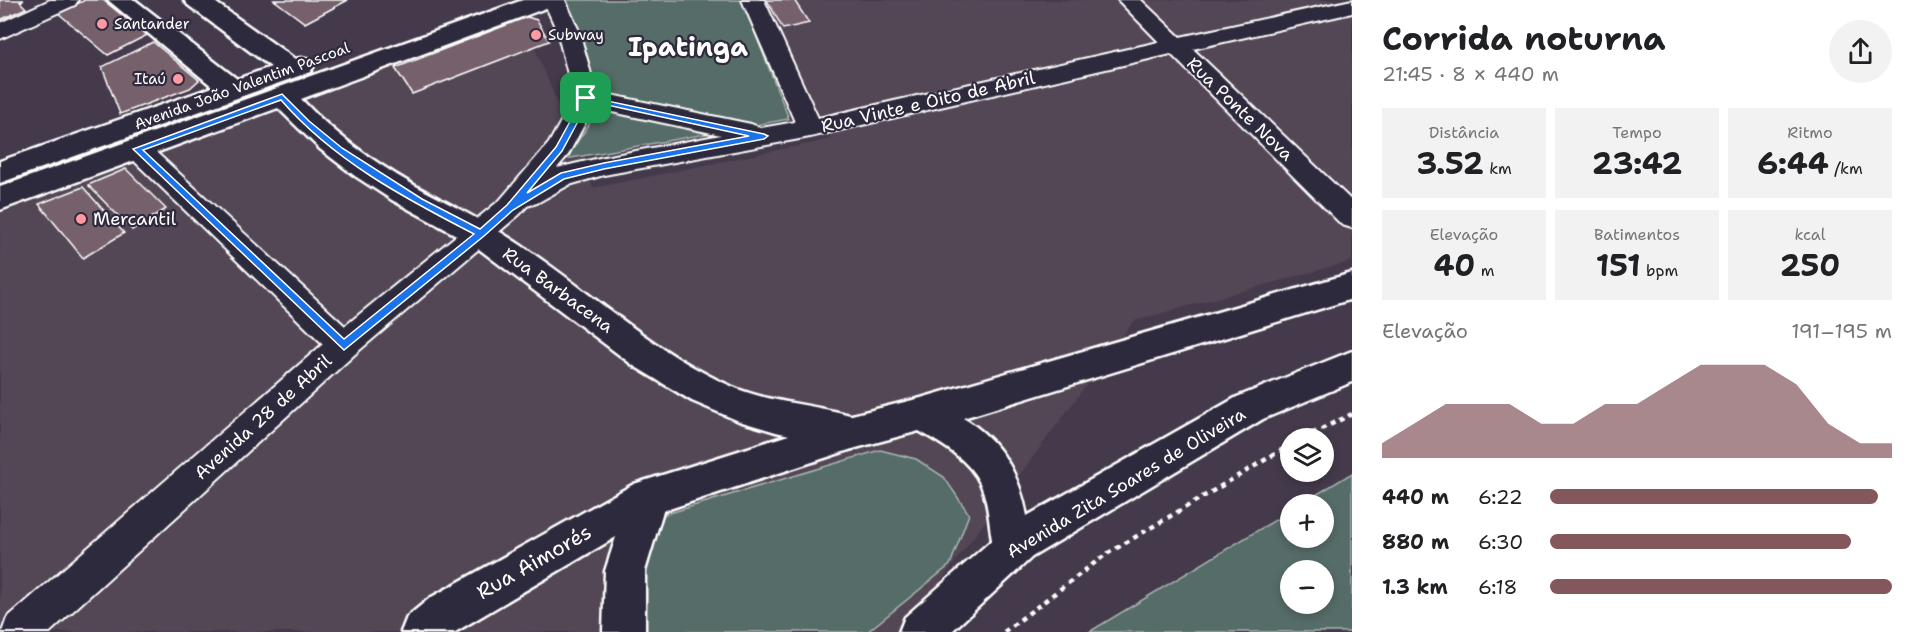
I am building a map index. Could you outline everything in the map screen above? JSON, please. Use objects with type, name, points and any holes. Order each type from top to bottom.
[{"type":"street","points":[[0,32],[68,0]]},
{"type":"street","points":[[120,0],[187,17],[291,69],[282,96],[233,90],[187,17]]},
{"type":"street","name":"Avenida João Valentim Pascoal","points":[[0,172],[484,0]]},
{"type":"street","name":"Avenida João Valentim Pascoal","points":[[0,199],[546,0]]},
{"type":"street","points":[[510,207],[559,149],[586,98],[568,31],[554,0]]},
{"type":"street","points":[[753,0],[810,128]]},
{"type":"street","name":"Rua Ponte Nova","points":[[1129,0],[1352,218]]},
{"type":"street","name":"Rua Vinte e Oito de Abril","points":[[510,207],[561,177],[604,166],[810,128],[1352,6]]},
{"type":"street","name":"Rua Barbacena","points":[[282,96],[306,123],[339,150],[419,202],[481,234],[663,368],[706,392],[752,409],[852,432]]},
{"type":"street","points":[[586,98],[764,136]]},
{"type":"street","points":[[137,149],[344,345]]},
{"type":"street","name":"Avenida 28 de Abril","points":[[21,632],[344,345],[481,234],[510,207]]},
{"type":"street","points":[[921,414],[1352,286]]},
{"type":"street","name":"Avenida Zita Soares de Oliveira","points":[[920,632],[1013,546],[1250,408],[1352,366]]},
{"type":"street","points":[[921,414],[954,430],[986,458],[1001,485],[1013,546]]},
{"type":"street","name":"Rua Aimorés","points":[[423,632],[445,613],[648,497],[852,432],[921,414]]},
{"type":"street","points":[[624,632],[625,571],[648,497]]},
{"type":"path","points":[[1324,428],[1352,414]]},
{"type":"path","points":[[1004,632],[1106,555],[1280,451]]},
{"type":"shaded area","points":[[760,0],[1352,0],[1352,261],[1134,321],[903,632],[0,632],[0,213],[522,18],[593,188],[832,139]]},
{"type":"green space","points":[[567,0],[742,0],[789,119],[566,159],[595,115],[589,61]]},
{"type":"green space","points":[[880,450],[916,459],[944,477],[969,514],[950,565],[867,632],[628,632],[632,575],[663,515]]},
{"type":"green space","points":[[1352,473],[1352,632],[1089,632],[1280,517],[1280,548],[1334,548],[1334,494],[1317,494]]},
{"type":"building","points":[[0,0],[24,0],[20,2],[26,8],[0,20]]},
{"type":"building","name":"Santander","points":[[85,0],[103,0],[147,35],[108,55],[58,13]]},
{"type":"building","points":[[274,0],[348,0],[305,23]]},
{"type":"building","points":[[767,0],[794,0],[809,23],[783,29]]},
{"type":"building","points":[[527,17],[537,20],[549,41],[412,94],[395,68]]},
{"type":"building","points":[[153,42],[199,80],[190,88],[120,114],[102,67]]},
{"type":"building","points":[[126,169],[166,209],[132,230],[88,185]]},
{"type":"building","name":"Mercantil","points":[[83,187],[124,233],[83,258],[39,204]]},
{"type":"place","name":"Santander","points":[[102,24]]},
{"type":"place","name":"Subway","points":[[536,35]]},
{"type":"place","name":"Itaú","points":[[178,79]]},
{"type":"place","name":"Mercantil","points":[[81,219]]},
{"type":"district","name":"Ipatinga","points":[[688,46]]},
{"type":"route","points":[[586,98],[559,149],[510,207],[481,234],[344,345],[137,149],[282,96],[306,123],[339,150],[419,202],[481,234],[510,207],[561,177],[604,166],[764,136],[586,98]]}]
